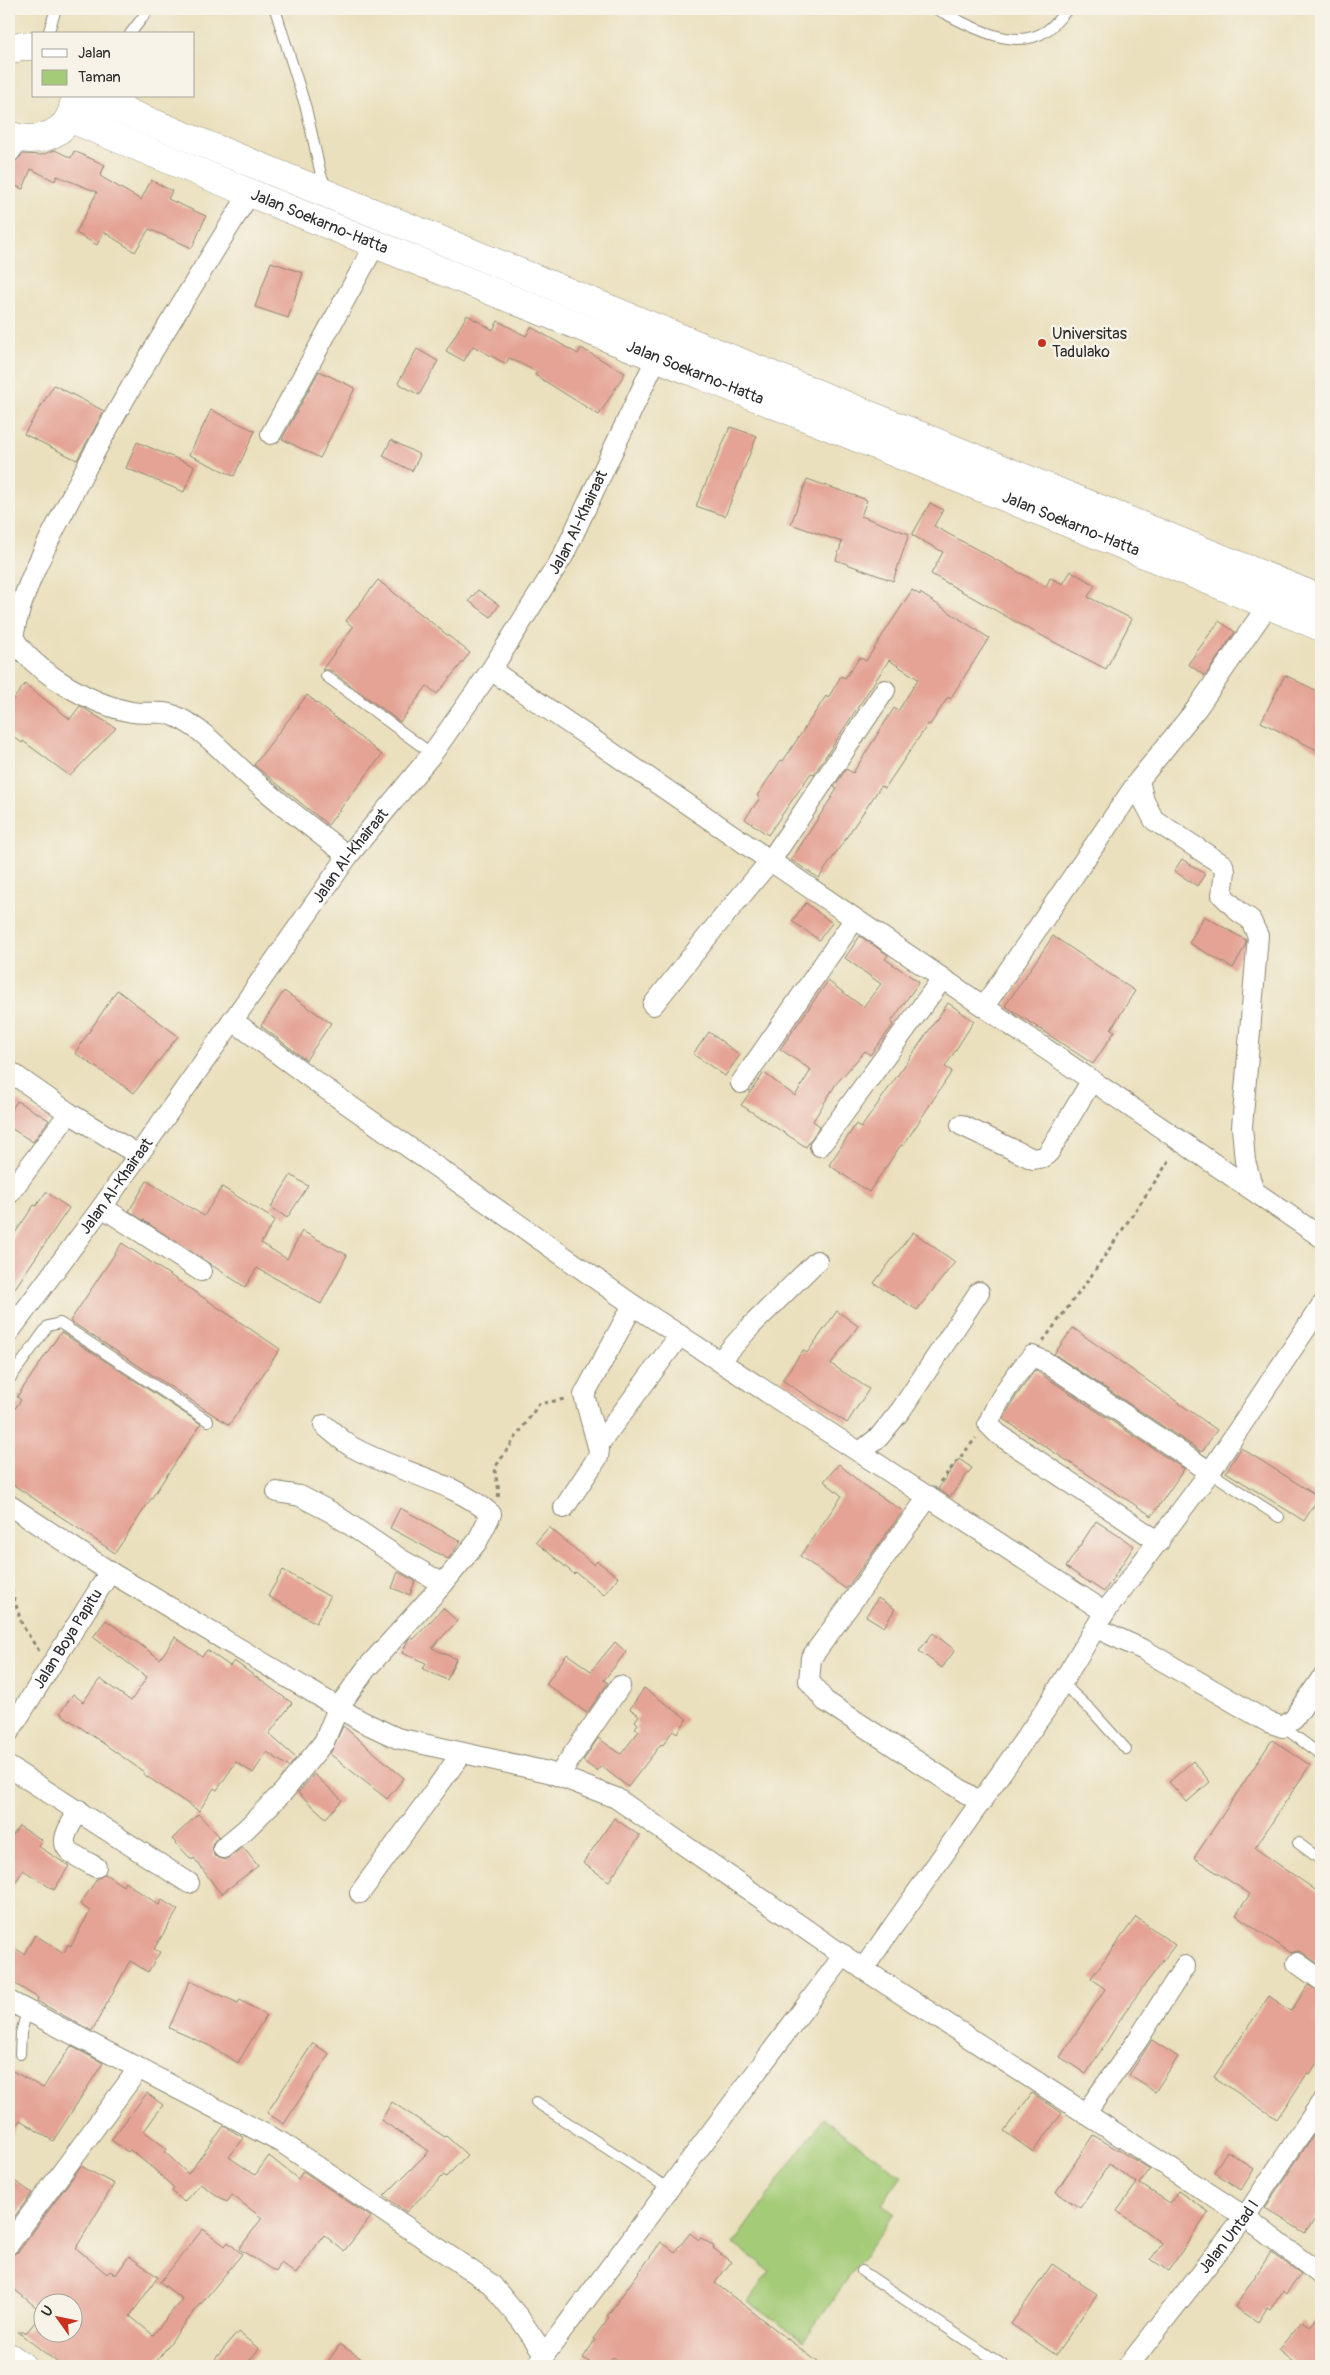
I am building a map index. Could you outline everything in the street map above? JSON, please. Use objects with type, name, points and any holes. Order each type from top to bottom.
[{"type":"main road","points":[[9,52],[18,46],[32,46]]},
{"type":"main road","name":"Jalan Soekarno-Hatta","points":[[92,98],[1321,599]]},
{"type":"main road","name":"Jalan Soekarno-Hatta","points":[[72,107],[249,194],[376,243],[656,359],[1321,627]]},
{"type":"main road","points":[[13,142],[40,138],[56,132],[72,107]]},
{"type":"main road","points":[[9,2357],[22,2366]]},
{"type":"street","points":[[249,194],[98,443],[30,579],[17,616],[13,637],[20,650],[64,686],[79,694],[132,712],[163,711],[197,729],[274,798],[348,856]]},
{"type":"street","points":[[271,434],[376,243]]},
{"type":"street","name":"Jalan Al-Khairaat","points":[[9,1332],[102,1207],[137,1154],[348,856],[432,754],[491,670],[563,556],[656,359]]},
{"type":"street","points":[[984,1005],[1139,780],[1198,708],[1268,605]]},
{"type":"street","points":[[491,670],[771,860],[854,920],[984,1005],[1321,1237]]},
{"type":"street","points":[[653,1005],[771,860],[885,690]]},
{"type":"street","points":[[1139,780],[1144,802],[1154,820],[1224,865],[1222,891],[1224,898],[1250,919],[1258,936],[1242,1127],[1245,1161],[1253,1189]]},
{"type":"street","points":[[741,1084],[854,920]]},
{"type":"street","points":[[820,1146],[942,979]]},
{"type":"street","points":[[232,1020],[316,1082],[634,1305],[929,1496],[1144,1650],[1261,1718],[1283,1727],[1294,1719],[1321,1679]]},
{"type":"street","points":[[9,1071],[69,1113],[137,1154]]},
{"type":"street","points":[[961,1125],[1033,1159],[1044,1157],[1049,1152],[1092,1080]]},
{"type":"street","points":[[9,1194],[69,1113]]},
{"type":"street","points":[[102,1207],[201,1272]]},
{"type":"street","points":[[720,1361],[751,1326],[817,1261]]},
{"type":"street","points":[[860,1452],[880,1437],[901,1410],[979,1292]]},
{"type":"street","points":[[564,1508],[598,1457],[598,1444],[584,1395],[634,1305]]},
{"type":"street","points":[[863,1969],[981,1804],[1062,1683],[1100,1620],[1210,1472],[1321,1306]]},
{"type":"street","points":[[598,1444],[680,1335]]},
{"type":"street","points":[[1159,1542],[998,1434],[988,1424],[993,1412],[1023,1365],[1032,1356],[1044,1361],[1210,1472]]},
{"type":"street","points":[[223,1848],[246,1829],[284,1791],[324,1742],[338,1708],[366,1669],[443,1584],[476,1542],[491,1514],[479,1503],[352,1446],[324,1426]]},
{"type":"street","points":[[277,1492],[300,1496],[331,1512],[402,1560],[443,1584]]},
{"type":"street","points":[[929,1496],[811,1658],[809,1682],[825,1701],[981,1804]]},
{"type":"street","points":[[9,1505],[110,1572],[338,1708],[397,1738],[558,1775],[616,1798],[863,1969],[1245,2217],[1321,2275]]},
{"type":"street","name":"Jalan Boya Papitu","points":[[10,1727],[110,1572]]},
{"type":"street","points":[[558,1775],[620,1686]]},
{"type":"street","points":[[360,1893],[462,1753]]},
{"type":"street","points":[[9,1767],[79,1810],[189,1883]]},
{"type":"street","points":[[79,1810],[64,1838],[64,1845],[72,1854],[96,1867]]},
{"type":"street","points":[[9,2000],[284,2144],[491,2284],[520,2319],[540,2360],[844,1955]]},
{"type":"street","points":[[1297,1964],[1321,1980]]},
{"type":"street","points":[[1085,2114],[1137,2041],[1185,1966]]},
{"type":"street","points":[[9,2244],[139,2068]]},
{"type":"street","name":"Jalan Untad I","points":[[1128,2366],[1245,2217],[1321,2104]]},
{"type":"lane","points":[[49,32],[56,9]]},
{"type":"lane","points":[[132,32],[149,9]]},
{"type":"lane","points":[[275,9],[306,108],[321,175],[331,196]]},
{"type":"lane","points":[[936,9],[986,33],[1008,38],[1027,38],[1046,32],[1068,9]]},
{"type":"lane","points":[[326,676],[432,754]]},
{"type":"lane","points":[[9,1380],[48,1326],[60,1324],[208,1421]]},
{"type":"lane","points":[[1210,1472],[1279,1518]]},
{"type":"lane","points":[[1062,1683],[1092,1711],[1126,1749]]},
{"type":"lane","points":[[1283,1727],[1321,1755]]},
{"type":"lane","points":[[1298,1843],[1321,1860]]},
{"type":"lane","points":[[20,2054],[21,2033],[27,2010]]},
{"type":"lane","points":[[536,2102],[669,2189]]},
{"type":"lane","points":[[862,2271],[1004,2366]]},
{"type":"path","points":[[1032,1356],[1089,1279],[1183,1142]]},
{"type":"path","points":[[491,1514],[499,1492],[494,1473],[496,1466],[539,1404],[584,1395]]},
{"type":"path","points":[[929,1496],[988,1424]]},
{"type":"path","points":[[9,1582],[22,1625],[49,1666]]},
{"type":"green space","points":[[823,2119],[902,2176],[882,2204],[895,2213],[803,2341],[748,2301],[770,2270],[733,2244]]},
{"type":"building","points":[[55,150],[71,158],[74,151],[105,165],[100,176],[141,200],[151,180],[172,191],[168,199],[206,216],[192,248],[149,229],[135,252],[104,232],[97,245],[76,233],[97,192],[57,176],[55,181],[31,169],[23,189],[9,183],[9,174],[13,164],[23,154],[41,155]]},
{"type":"building","points":[[271,262],[303,273],[288,318],[255,307]]},
{"type":"building","points":[[467,315],[493,330],[498,321],[526,336],[531,327],[578,354],[581,348],[625,373],[599,415],[535,375],[537,372],[509,358],[506,364],[473,346],[464,361],[446,351]]},
{"type":"building","points":[[417,349],[438,361],[419,395],[398,383]]},
{"type":"building","points":[[319,371],[355,388],[320,458],[282,439]]},
{"type":"building","points":[[54,385],[104,411],[77,460],[24,434]]},
{"type":"building","points":[[211,410],[255,431],[234,476],[189,455]]},
{"type":"building","points":[[730,427],[757,436],[725,516],[696,506]]},
{"type":"building","points":[[391,440],[420,455],[412,471],[383,456]]},
{"type":"building","points":[[137,442],[194,466],[184,492],[126,468]]},
{"type":"building","points":[[807,479],[867,500],[861,516],[909,534],[893,581],[836,560],[842,542],[791,524]]},
{"type":"building","points":[[930,503],[943,510],[934,526],[1046,587],[1050,578],[1063,584],[1071,571],[1095,585],[1088,597],[1132,619],[1106,669],[1025,627],[931,574],[943,552],[912,535]]},
{"type":"building","points":[[378,580],[470,653],[437,694],[427,686],[400,722],[330,670],[322,670],[353,627],[346,621]]},
{"type":"building","points":[[478,590],[499,605],[491,617],[469,601]]},
{"type":"building","points":[[912,590],[920,595],[920,593],[989,638],[950,699],[948,697],[930,725],[928,724],[885,788],[881,786],[819,878],[791,860],[837,789],[834,787],[846,769],[853,773],[894,708],[898,711],[918,679],[889,660],[814,774],[811,773],[768,835],[745,819],[760,798],[757,796],[781,760],[783,761],[826,696],[828,698],[841,676],[845,678],[860,657],[866,661]]},
{"type":"building","points":[[1219,621],[1235,632],[1205,676],[1188,664]]},
{"type":"building","points":[[1285,675],[1321,693],[1321,752],[1261,722]]},
{"type":"building","points":[[25,684],[70,719],[80,706],[116,728],[70,776],[23,741],[22,743],[9,733],[9,705]]},
{"type":"building","points":[[307,695],[382,755],[328,825],[254,765]]},
{"type":"building","points":[[1182,859],[1205,874],[1197,886],[1174,871]]},
{"type":"building","points":[[806,903],[832,923],[819,940],[792,921]]},
{"type":"building","points":[[1204,916],[1246,940],[1245,946],[1233,968],[1189,943]]},
{"type":"building","points":[[860,936],[888,955],[885,959],[919,982],[891,1022],[893,1025],[870,1055],[865,1051],[836,1084],[813,1121],[820,1126],[806,1147],[741,1105],[764,1073],[795,1096],[811,1070],[780,1049],[828,981],[863,1007],[881,984],[845,958]]},
{"type":"building","points":[[1053,936],[1135,991],[1111,1029],[1115,1031],[1093,1064],[1005,1006]]},
{"type":"building","points":[[117,990],[178,1036],[134,1093],[75,1053]]},
{"type":"building","points":[[284,991],[331,1023],[306,1060],[261,1026]]},
{"type":"building","points":[[948,1003],[974,1021],[945,1067],[952,1071],[903,1146],[901,1145],[869,1192],[829,1165],[856,1124],[861,1128]]},
{"type":"building","points":[[709,1032],[740,1055],[725,1076],[693,1054]]},
{"type":"building","points":[[17,1101],[49,1120],[33,1142],[9,1127],[9,1114]]},
{"type":"building","points":[[291,1175],[308,1186],[287,1218],[271,1207]]},
{"type":"building","points":[[147,1181],[204,1216],[222,1187],[275,1220],[261,1243],[287,1259],[302,1231],[347,1255],[321,1304],[257,1268],[245,1287],[129,1211]]},
{"type":"building","points":[[46,1192],[69,1208],[9,1297],[9,1242],[34,1205],[36,1206]]},
{"type":"building","points":[[913,1232],[955,1262],[917,1310],[874,1283]]},
{"type":"building","points":[[122,1243],[280,1349],[229,1425],[70,1321]]},
{"type":"building","points":[[837,1311],[858,1326],[831,1364],[869,1389],[847,1423],[782,1380],[803,1350],[807,1353]]},
{"type":"building","points":[[1073,1328],[1217,1430],[1202,1452],[1054,1354]]},
{"type":"building","points":[[61,1332],[201,1424],[115,1553],[9,1482],[9,1417],[21,1400],[17,1397]]},
{"type":"building","points":[[1035,1370],[1184,1469],[1152,1516],[1003,1419]]},
{"type":"building","points":[[1241,1448],[1319,1497],[1304,1521],[1226,1472]]},
{"type":"building","points":[[959,1459],[972,1468],[950,1497],[938,1489]]},
{"type":"building","points":[[839,1464],[863,1485],[903,1511],[846,1589],[800,1556],[842,1496],[824,1481]]},
{"type":"building","points":[[400,1508],[461,1541],[448,1559],[390,1528]]},
{"type":"building","points":[[1096,1521],[1134,1546],[1104,1592],[1066,1567]]},
{"type":"building","points":[[549,1527],[594,1565],[597,1561],[618,1577],[604,1595],[576,1572],[574,1574],[536,1542]]},
{"type":"building","points":[[283,1570],[330,1597],[316,1623],[268,1596]]},
{"type":"building","points":[[398,1572],[415,1581],[410,1595],[392,1588]]},
{"type":"building","points":[[878,1598],[895,1609],[884,1627],[866,1616]]},
{"type":"building","points":[[443,1608],[457,1621],[432,1648],[456,1659],[447,1680],[423,1669],[426,1663],[402,1653],[408,1640],[410,1638],[414,1639]]},
{"type":"building","points":[[106,1620],[160,1659],[175,1637],[202,1656],[207,1650],[230,1666],[234,1661],[292,1703],[269,1734],[296,1758],[289,1767],[267,1752],[253,1773],[236,1762],[217,1790],[214,1788],[199,1811],[143,1774],[144,1772],[60,1713],[73,1694],[83,1702],[100,1679],[131,1701],[147,1677],[93,1637]]},
{"type":"building","points":[[933,1633],[955,1650],[942,1668],[919,1651]]},
{"type":"building","points":[[615,1642],[626,1652],[604,1680],[608,1683],[587,1713],[546,1684],[567,1654],[591,1671]]},
{"type":"building","points":[[644,1688],[687,1719],[677,1733],[673,1730],[628,1787],[601,1766],[597,1771],[583,1761],[598,1738],[621,1754],[639,1731],[635,1728],[638,1724],[635,1721],[639,1715],[630,1709]]},
{"type":"building","points":[[343,1726],[404,1778],[387,1799],[330,1754]]},
{"type":"building","points":[[1272,1740],[1310,1765],[1255,1848],[1321,1894],[1321,1966],[1303,1953],[1298,1951],[1291,1953],[1236,1915],[1250,1894],[1194,1858]]},
{"type":"building","points":[[1193,1761],[1210,1782],[1187,1802],[1169,1782]]},
{"type":"building","points":[[314,1774],[342,1800],[326,1818],[298,1793]]},
{"type":"building","points":[[198,1814],[219,1836],[212,1844],[214,1856],[225,1860],[243,1847],[258,1866],[221,1894],[194,1858],[192,1860],[172,1839]]},
{"type":"building","points":[[614,1818],[640,1836],[609,1881],[583,1863]]},
{"type":"building","points":[[19,1826],[42,1840],[38,1846],[69,1866],[54,1890],[23,1870],[9,1893],[9,1841]]},
{"type":"building","points":[[105,1874],[123,1886],[125,1882],[159,1905],[162,1900],[178,1910],[154,1949],[160,1952],[148,1972],[130,1961],[92,2031],[37,2001],[38,1998],[9,1980],[9,1944],[24,1954],[35,1935],[64,1953],[68,1944],[71,1946],[90,1911],[80,1904],[97,1879]]},
{"type":"building","points":[[1136,1917],[1175,1945],[1129,2006],[1086,2074],[1060,2057],[1105,1989],[1091,1978]]},
{"type":"building","points":[[190,1981],[238,2003],[240,2000],[266,2015],[238,2063],[210,2046],[169,2028]]},
{"type":"building","points":[[1308,1985],[1321,1992],[1321,2057],[1309,2075],[1307,2074],[1277,2119],[1214,2077],[1269,1996],[1291,2011]]},
{"type":"building","points":[[1152,2040],[1178,2057],[1155,2092],[1129,2075]]},
{"type":"building","points":[[313,2043],[329,2054],[284,2124],[267,2113]]},
{"type":"building","points":[[71,2046],[103,2063],[53,2141],[20,2120],[9,2139],[9,2069],[43,2088]]},
{"type":"building","points":[[147,2093],[163,2105],[144,2131],[167,2149],[165,2152],[188,2174],[224,2126],[244,2138],[229,2157],[255,2175],[269,2156],[298,2179],[303,2171],[371,2217],[344,2251],[324,2235],[296,2274],[281,2263],[276,2272],[239,2249],[262,2218],[232,2195],[227,2202],[200,2184],[184,2202],[172,2191],[174,2188],[155,2170],[130,2150],[128,2152],[111,2140]]},
{"type":"building","points":[[1032,2093],[1062,2113],[1033,2152],[1004,2131]]},
{"type":"building","points":[[392,2102],[446,2136],[467,2155],[446,2177],[444,2175],[406,2212],[384,2196],[429,2151],[381,2120]]},
{"type":"building","points":[[1321,2124],[1321,2211],[1305,2233],[1265,2208]]},
{"type":"building","points":[[1093,2135],[1150,2169],[1140,2184],[1170,2203],[1178,2191],[1209,2212],[1168,2271],[1151,2259],[1162,2243],[1117,2211],[1137,2183],[1109,2164],[1080,2208],[1056,2192]]},
{"type":"building","points":[[1227,2151],[1254,2169],[1241,2190],[1214,2172]]},
{"type":"building","points":[[81,2166],[114,2184],[76,2248],[107,2274],[110,2271],[116,2275],[129,2256],[158,2277],[130,2316],[153,2335],[182,2299],[160,2282],[203,2229],[225,2246],[228,2242],[242,2254],[182,2327],[153,2366],[62,2366],[18,2332],[27,2332],[32,2326],[32,2342],[82,2342],[82,2292],[32,2292],[32,2304],[9,2285],[9,2256],[19,2251]]},
{"type":"building","points":[[9,2177],[32,2193],[9,2224]]},
{"type":"building","points":[[690,2233],[699,2240],[701,2238],[714,2246],[713,2248],[731,2262],[715,2283],[823,2366],[626,2366],[613,2357],[607,2366],[595,2366],[583,2358],[595,2340],[593,2339],[609,2317],[607,2316],[661,2242],[675,2252]]},
{"type":"building","points":[[1271,2252],[1301,2274],[1286,2294],[1283,2291],[1270,2310],[1267,2308],[1258,2322],[1235,2307]]},
{"type":"building","points":[[1052,2264],[1097,2294],[1056,2355],[1011,2324]]},
{"type":"building","points":[[1321,2312],[1321,2366],[1298,2366],[1278,2350],[1302,2321],[1310,2327]]},
{"type":"building","points":[[238,2332],[259,2349],[245,2366],[209,2366]]},
{"type":"building","points":[[340,2344],[372,2366],[325,2366]]},
{"type":"place","name":"Universitas Tadulako","points":[[1042,343]]}]
